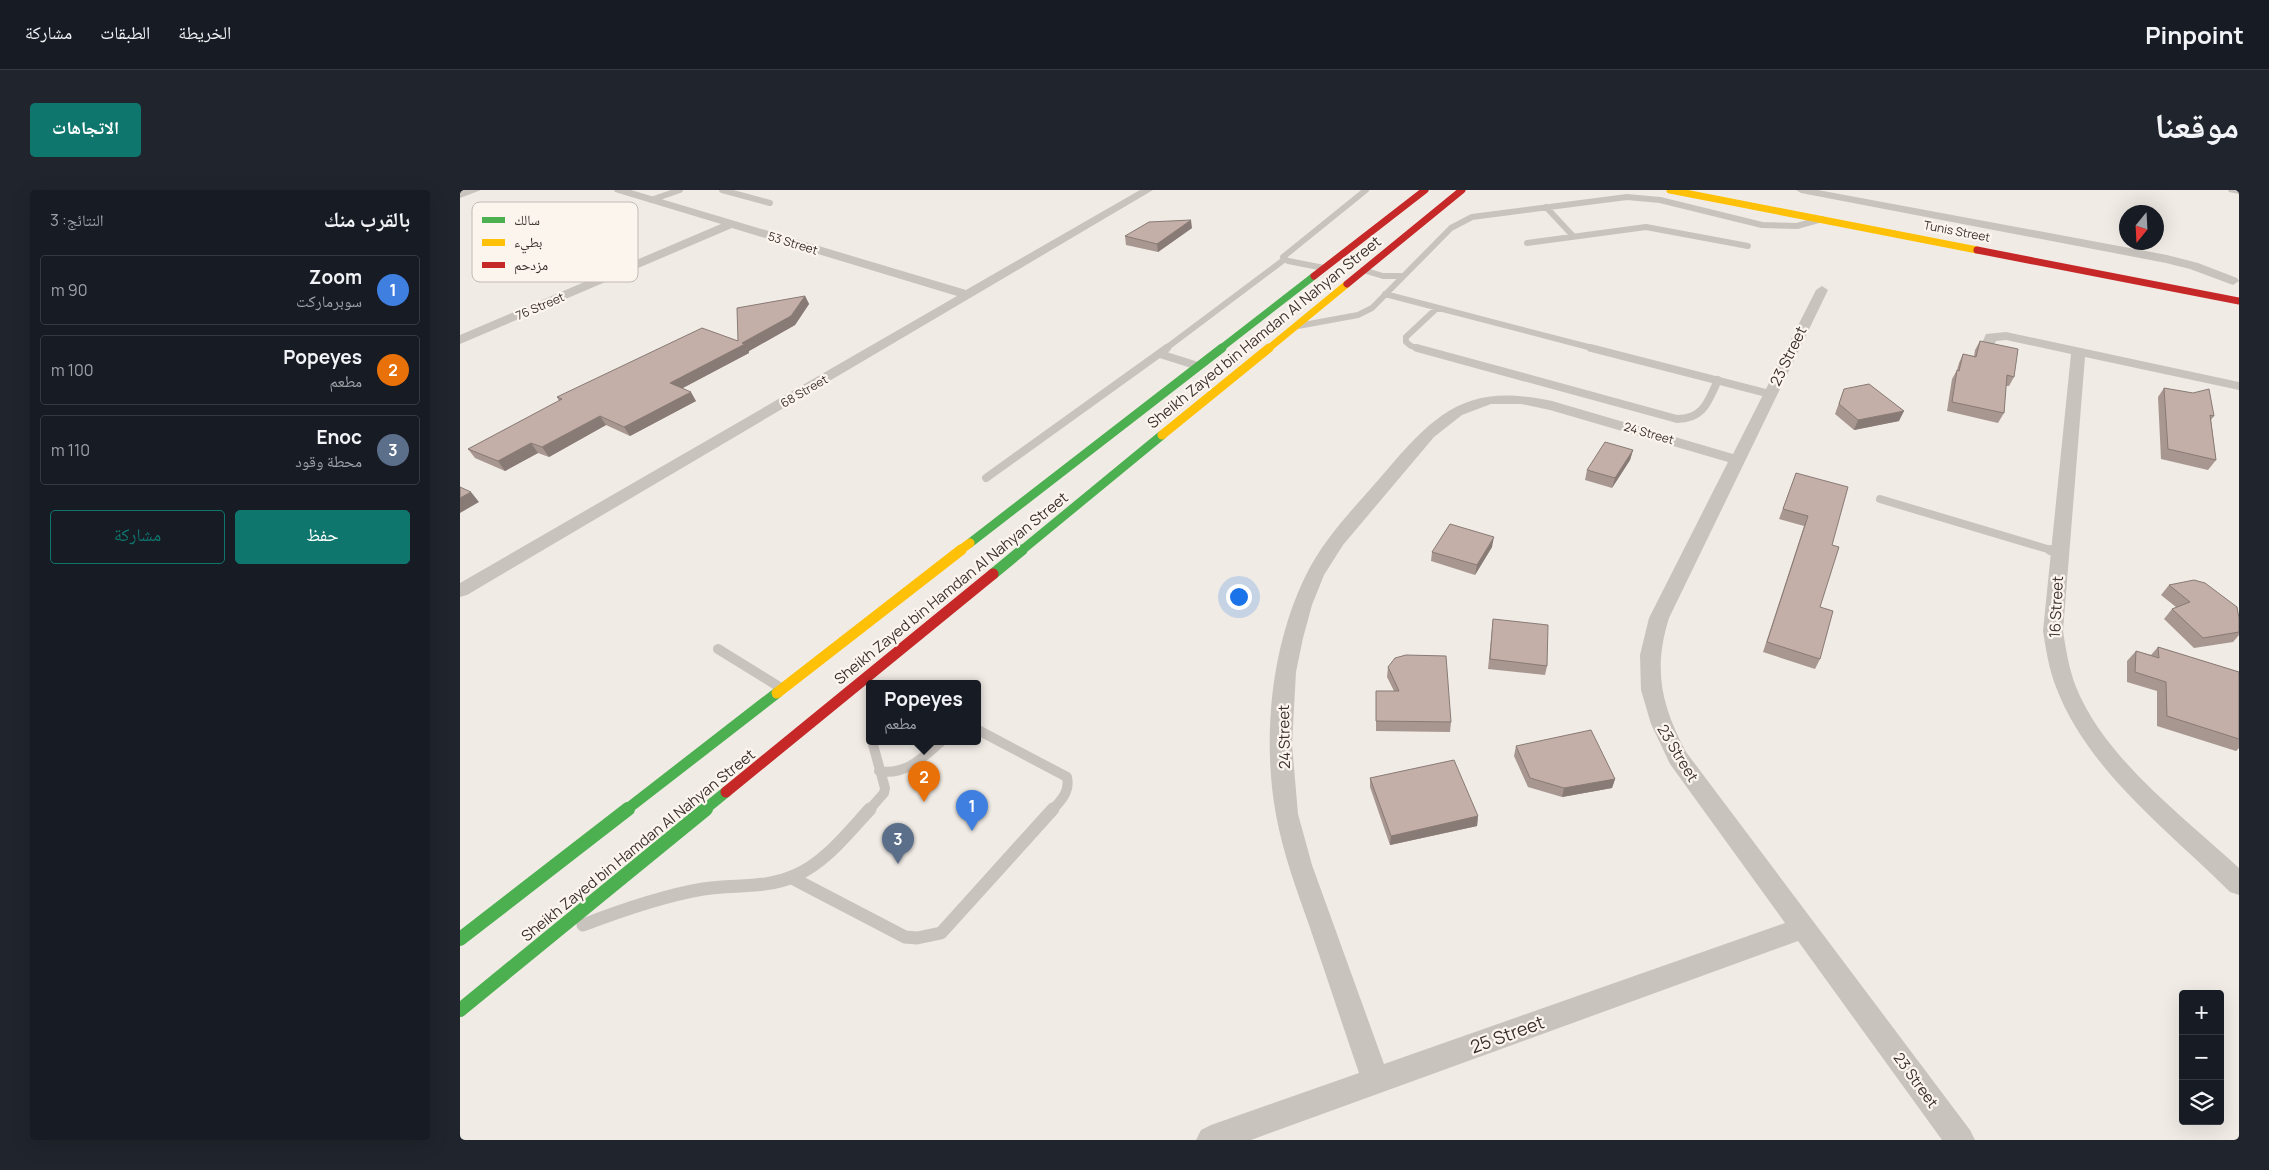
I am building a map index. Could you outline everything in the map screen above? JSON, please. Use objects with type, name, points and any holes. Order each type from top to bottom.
[{"type":"main road","name":"Sheikh Zayed bin Hamdan Al Nahyan Street","points":[[460,939],[1425,190]]},
{"type":"main road","name":"Sheikh Zayed bin Hamdan Al Nahyan Street","points":[[460,1010],[1462,190]]},
{"type":"main road","name":"Tunis Street","points":[[1670,190],[2239,300]]},
{"type":"main road","name":"Tunis Street","points":[[1787,196],[2236,282]]},
{"type":"street","points":[[460,196],[476,190]]},
{"type":"street","name":"53 Street","points":[[619,190],[649,196],[731,224],[968,295]]},
{"type":"street","name":"68 Street","points":[[460,590],[1148,190]]},
{"type":"street","points":[[1801,190],[2168,259],[2194,266],[2236,282]]},
{"type":"street","points":[[2233,190],[2239,191]]},
{"type":"street","name":"76 Street","points":[[638,264],[731,224]]},
{"type":"street","name":"76 Street","points":[[460,340],[596,282]]},
{"type":"street","name":"23 Street","points":[[1822,290],[1659,618],[1652,636],[1648,675],[1657,717],[1678,758],[1960,1140]]},
{"type":"street","points":[[1988,344],[1990,337],[2006,336],[2239,386]]},
{"type":"street","name":"16 Street","points":[[2078,351],[2053,631],[2054,649],[2066,689],[2076,710],[2093,737],[2120,772],[2239,884]]},
{"type":"street","name":"24 Street","points":[[1376,1081],[1294,844],[1285,793],[1282,742],[1283,700],[1287,661],[1293,630],[1303,600],[1316,573],[1339,537],[1434,427],[1461,408],[1492,399],[1515,400],[1560,408],[1737,460]]},
{"type":"street","name":"25 Street","points":[[1211,1140],[1803,928]]},
{"type":"lane","points":[[649,196],[680,190]]},
{"type":"lane","points":[[722,190],[770,203]]},
{"type":"lane","points":[[1285,259],[1284,254],[1366,190]]},
{"type":"lane","points":[[1294,327],[1358,315],[1372,308],[1401,276],[1451,228],[1463,220],[1490,214],[1627,197],[1649,198],[1751,223],[1785,226],[1809,224],[1822,219]]},
{"type":"lane","points":[[1546,207],[1573,236]]},
{"type":"lane","points":[[1751,223],[1770,221],[1775,210]]},
{"type":"lane","points":[[1527,243],[1646,227],[1748,246]]},
{"type":"lane","points":[[1285,259],[1324,268]]},
{"type":"lane","points":[[986,478],[1160,354],[1285,259]]},
{"type":"lane","points":[[1363,270],[1383,276],[1401,276]]},
{"type":"lane","points":[[1385,294],[1770,394]]},
{"type":"lane","points":[[1437,308],[1406,337],[1406,342],[1411,346],[1671,419],[1687,420],[1696,418],[1701,413],[1718,380]]},
{"type":"lane","points":[[1160,354],[1198,366]]},
{"type":"lane","points":[[1880,500],[2060,553]]},
{"type":"lane","points":[[718,649],[782,689]]},
{"type":"lane","points":[[887,675],[901,649]]},
{"type":"lane","points":[[792,878],[905,937],[916,938],[941,933],[1063,798],[1068,786],[1067,777],[981,732]]},
{"type":"lane","points":[[537,947],[590,922],[669,896],[704,889],[792,878],[813,864],[879,800],[886,787],[879,771],[873,745]]},
{"type":"lane","points":[[879,771],[891,773],[907,769],[937,745]]},
{"type":"building","points":[[1191,220],[1157,244],[1125,236],[1149,222]]},
{"type":"building","points":[[805,296],[791,316],[742,343],[745,344],[670,383],[691,392],[624,427],[600,416],[542,447],[531,443],[498,461],[468,449],[562,399],[557,397],[702,328],[738,341],[737,308]]},
{"type":"building","points":[[1980,341],[2018,349],[2014,377],[2007,375],[2004,413],[1952,402],[1957,370],[1959,371],[1963,354],[1976,357]]},
{"type":"building","points":[[1869,384],[1904,411],[1858,420],[1839,404],[1844,389]]},
{"type":"building","points":[[2164,388],[2193,393],[2209,389],[2214,416],[2210,415],[2216,460],[2168,449]]},
{"type":"building","points":[[1605,442],[1633,450],[1615,478],[1587,470]]},
{"type":"building","points":[[1796,473],[1848,487],[1832,545],[1839,547],[1820,607],[1833,611],[1820,659],[1767,642],[1808,516],[1783,509]]},
{"type":"building","points":[[460,487],[471,492],[460,498]]},
{"type":"building","points":[[1450,524],[1494,537],[1477,565],[1432,552]]},
{"type":"building","points":[[2194,580],[2205,583],[2237,607],[2239,632],[2203,638],[2172,609],[2190,602],[2169,585]]},
{"type":"building","points":[[1493,619],[1548,625],[1547,666],[1490,659]]},
{"type":"building","points":[[2158,647],[2239,672],[2239,739],[2167,716],[2166,682],[2135,672],[2136,651],[2159,658]]},
{"type":"building","points":[[1406,655],[1446,656],[1451,722],[1376,721],[1376,691],[1399,691],[1388,667],[1395,658]]},
{"type":"building","points":[[1591,730],[1615,779],[1564,788],[1530,778],[1516,746]]},
{"type":"building","points":[[1454,760],[1478,816],[1391,836],[1370,778]]},
{"type":"traffic: fast","points":[[970,543],[1314,276]]},
{"type":"traffic: fast","points":[[993,574],[1162,435]]},
{"type":"traffic: fast","points":[[460,939],[777,693]]},
{"type":"traffic: fast","points":[[460,1010],[726,792]]},
{"type":"traffic: slow","points":[[1670,190],[1977,250]]},
{"type":"traffic: slow","points":[[1162,435],[1347,284]]},
{"type":"traffic: slow","points":[[777,693],[970,543]]},
{"type":"traffic: jam","points":[[1314,276],[1425,190]]},
{"type":"traffic: jam","points":[[1347,284],[1462,190]]},
{"type":"traffic: jam","points":[[1977,250],[2239,301]]},
{"type":"traffic: jam","points":[[726,792],[993,574]]},
{"type":"place","name":"Popeyes","points":[[924,802]]},
{"type":"place","name":"Zoom","points":[[972,831]]},
{"type":"place","name":"Enoc","points":[[898,864]]}]
